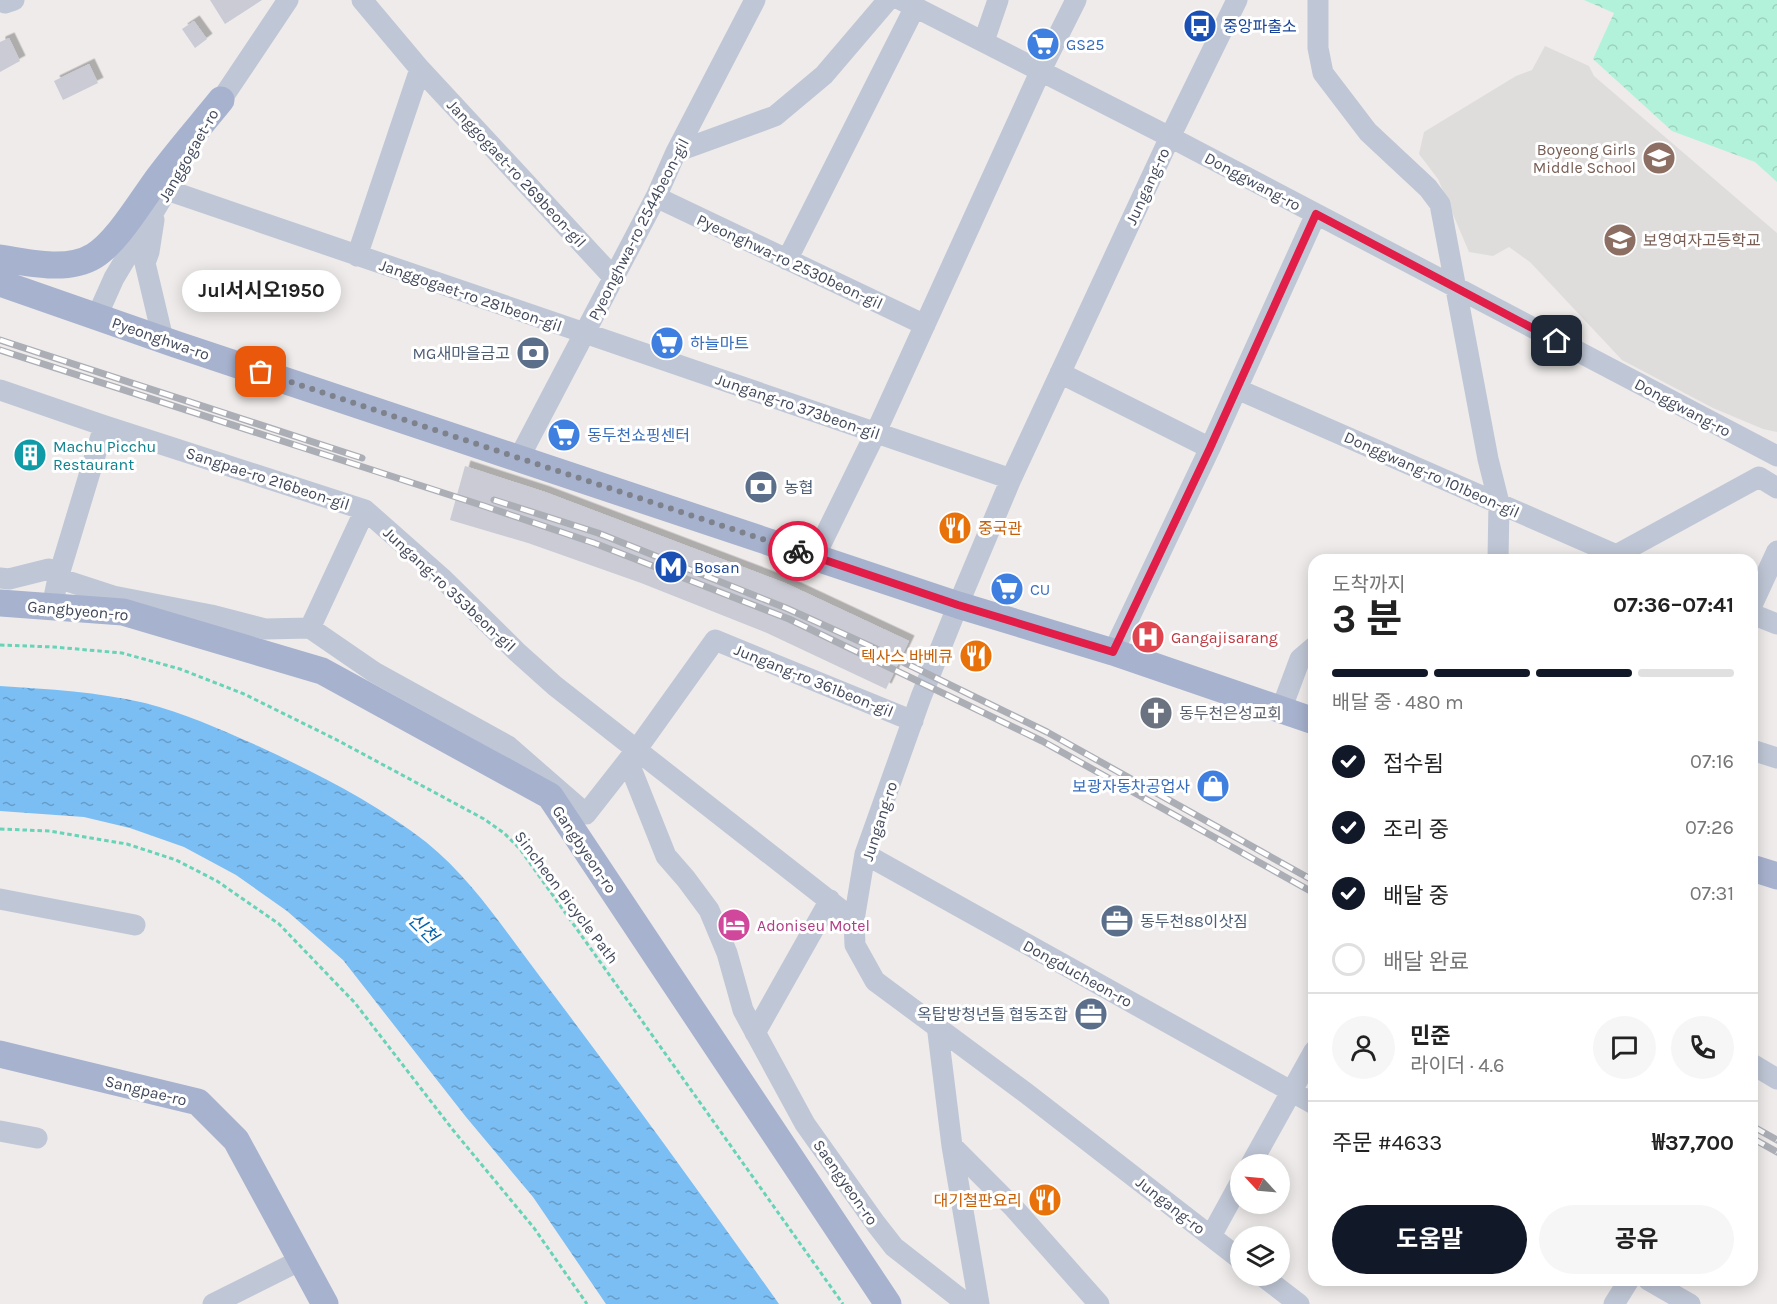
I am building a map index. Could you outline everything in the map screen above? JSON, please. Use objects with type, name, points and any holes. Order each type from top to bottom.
[{"type":"main road","points":[[0,258],[26,263],[70,264],[94,256],[114,239],[165,169],[221,100]]},
{"type":"main road","name":"Pyeonghwa-ro","points":[[0,283],[958,605],[1113,652],[1308,720]]},
{"type":"main road","name":"Gangbyeon-ro","points":[[0,603],[123,612],[322,671],[550,796],[888,1304]]},
{"type":"main road","points":[[1758,870],[1777,876]]},
{"type":"main road","name":"Sangpae-ro","points":[[0,1054],[198,1102],[236,1140],[325,1304]]},
{"type":"street","points":[[0,0],[5,3],[15,0]]},
{"type":"street","name":"Janggogaet-ro","points":[[97,316],[114,278],[221,100],[288,0]]},
{"type":"street","name":"Janggogaet-ro 269beon-gil","points":[[362,0],[420,69],[614,278]]},
{"type":"street","name":"Pyeonghwa-ro 2544beon-gil","points":[[519,458],[656,197],[676,152],[755,0]]},
{"type":"street","points":[[676,152],[775,116],[824,75],[888,0]]},
{"type":"street","points":[[984,41],[998,0]]},
{"type":"street","points":[[815,556],[876,432],[1041,70],[1076,0]]},
{"type":"street","name":"Jungang-ro","points":[[1230,1251],[937,1025],[875,981],[855,945],[854,920],[866,854],[913,720],[958,605],[1011,478],[1170,137],[1237,0]]},
{"type":"street","points":[[1318,0],[1318,48],[1323,73],[1368,132],[1428,188],[1440,204],[1488,459],[1499,503],[1498,554]]},
{"type":"street","name":"Donggwang-ro","points":[[787,260],[908,4],[1170,137],[1777,456]]},
{"type":"street","name":"Janggogaet-ro 281beon-gil","points":[[357,256],[420,69]]},
{"type":"street","name":"Janggogaet-ro 281beon-gil","points":[[167,190],[584,334]]},
{"type":"street","name":"Pyeonghwa-ro 2530beon-gil","points":[[656,197],[925,325]]},
{"type":"street","points":[[155,213],[150,252],[145,263],[163,339]]},
{"type":"street","points":[[1113,652],[1210,448],[1316,214]]},
{"type":"street","name":"Jungang-ro 373beon-gil","points":[[584,334],[1011,478]]},
{"type":"street","points":[[1060,373],[1210,448]]},
{"type":"street","name":"Donggwang-ro 101beon-gil","points":[[1237,389],[1499,503],[1609,554]]},
{"type":"street","name":"Sangpae-ro 216beon-gil","points":[[0,390],[365,510]]},
{"type":"street","points":[[52,607],[58,578],[104,426]]},
{"type":"street","points":[[1625,554],[1759,477],[1777,488]]},
{"type":"street","points":[[310,628],[365,510]]},
{"type":"street","name":"Jungang-ro 353beon-gil","points":[[365,510],[442,578],[517,652],[632,755],[854,920]]},
{"type":"street","points":[[1758,592],[1777,551]]},
{"type":"street","points":[[0,578],[9,579],[49,569],[58,578],[113,596],[211,615],[265,629],[310,628],[374,672],[508,746],[586,814],[632,755]]},
{"type":"street","points":[[1758,616],[1777,624]]},
{"type":"street","name":"Jungang-ro 361beon-gil","points":[[632,755],[715,640],[913,720]]},
{"type":"street","points":[[1281,710],[1300,659],[1308,652]]},
{"type":"street","points":[[1758,752],[1776,757]]},
{"type":"street","points":[[632,755],[666,856],[709,910],[726,953],[743,1010],[755,1033]]},
{"type":"street","name":"Dongducheon-ro","points":[[866,854],[1308,1101]]},
{"type":"street","points":[[755,1033],[830,900]]},
{"type":"street","points":[[1,902],[135,925]]},
{"type":"street","points":[[937,1025],[952,1146],[979,1304]]},
{"type":"street","name":"Saengyeon-ro","points":[[755,1033],[805,1124],[876,1224],[894,1247],[967,1304]]},
{"type":"street","points":[[1257,1154],[1308,1062]]},
{"type":"street","points":[[1758,1067],[1777,1078]]},
{"type":"street","points":[[0,1131],[37,1138]]},
{"type":"street","points":[[952,1146],[1013,1206],[1099,1304]]},
{"type":"street","name":"Jungang-ro","points":[[1211,1236],[1230,1201]]},
{"type":"street","points":[[213,1304],[238,1298],[301,1260]]},
{"type":"street","points":[[1275,1286],[1299,1304]]},
{"type":"street","points":[[1614,1304],[1625,1286]]},
{"type":"street","points":[[1658,1286],[1690,1304]]},
{"type":"path","name":"Sincheon Bicycle Path","points":[[0,645],[54,646],[122,653],[180,669],[244,694],[426,787],[484,819],[504,833],[520,849],[843,1304]]},
{"type":"path","points":[[0,829],[50,831],[127,844],[176,860],[217,881],[279,924],[355,1003],[453,1130],[534,1228],[587,1304]]},
{"type":"shaded area","name":"보영여자고등학교","points":[[1545,46],[1589,66],[1594,76],[1777,233],[1777,432],[1763,429],[1713,408],[1622,360],[1530,262],[1509,247],[1493,256],[1469,252],[1438,179],[1419,154],[1424,132],[1516,76],[1532,70]]},
{"type":"green space","points":[[1584,0],[1777,0],[1777,182],[1755,162],[1672,131],[1593,59],[1614,13]]},
{"type":"water","name":"신천","points":[[0,686],[109,696],[145,703],[188,717],[258,746],[323,778],[387,814],[426,842],[474,889],[501,924],[779,1304],[606,1304],[533,1197],[466,1117],[343,960],[287,911],[236,875],[184,847],[130,828],[84,817],[0,811]]},
{"type":"building","points":[[210,0],[262,0],[225,24]]},
{"type":"building","points":[[194,21],[207,39],[195,48],[182,29]]},
{"type":"building","points":[[9,38],[20,61],[0,72],[0,42]]},
{"type":"building","points":[[89,64],[98,83],[63,100],[54,81]]},
{"type":"building","points":[[465,466],[545,492],[785,583],[909,641],[886,689],[767,633],[641,583],[528,543],[450,520]]},
{"type":"railway","points":[[0,340],[362,458]]},
{"type":"railway","points":[[0,350],[594,543],[789,619],[1042,741],[1308,890]]},
{"type":"railway","points":[[494,500],[598,533],[786,608],[870,646],[1047,732],[1308,878]]},
{"type":"railway","points":[[1758,1129],[1777,1140]]},
{"type":"railway","points":[[1758,1141],[1777,1152]]},
{"type":"way so far","points":[[261,372],[798,551]]},
{"type":"place","name":"중앙파출소","points":[[1200,26]]},
{"type":"place","name":"GS25","points":[[1043,44]]},
{"type":"place","name":"Boyeong Girls Middle School","points":[[1659,158]]},
{"type":"place","name":"보영여자고등학교","points":[[1620,240]]},
{"type":"place","name":"하늘마트","points":[[667,343]]},
{"type":"place","name":"MG새마을금고","points":[[533,353]]},
{"type":"place","name":"Jul서시오1950","points":[[261,372]]},
{"type":"place","name":"동두천쇼핑센터","points":[[564,435]]},
{"type":"place","name":"Machu Picchu Restaurant","points":[[30,455]]},
{"type":"place","name":"농협","points":[[761,487]]},
{"type":"place","name":"중국관","points":[[955,528]]},
{"type":"place","name":"Bosan","points":[[671,567]]},
{"type":"place","name":"CU","points":[[1007,589]]},
{"type":"place","name":"Gangajisarang","points":[[1148,637]]},
{"type":"place","name":"텍사스 바베큐","points":[[976,656]]},
{"type":"place","name":"동두천은성교회","points":[[1156,713]]},
{"type":"place","name":"보광자동차공업사","points":[[1213,786]]},
{"type":"place","name":"동두천88이삿짐","points":[[1117,921]]},
{"type":"place","name":"Adoniseu Motel","points":[[734,925]]},
{"type":"place","name":"옥탑방청년들 협동조합","points":[[1091,1014]]},
{"type":"place","name":"대기철판요리","points":[[1045,1200]]},
{"type":"route","points":[[798,551],[958,605],[1113,652],[1210,448],[1316,214],[1557,341]]}]
